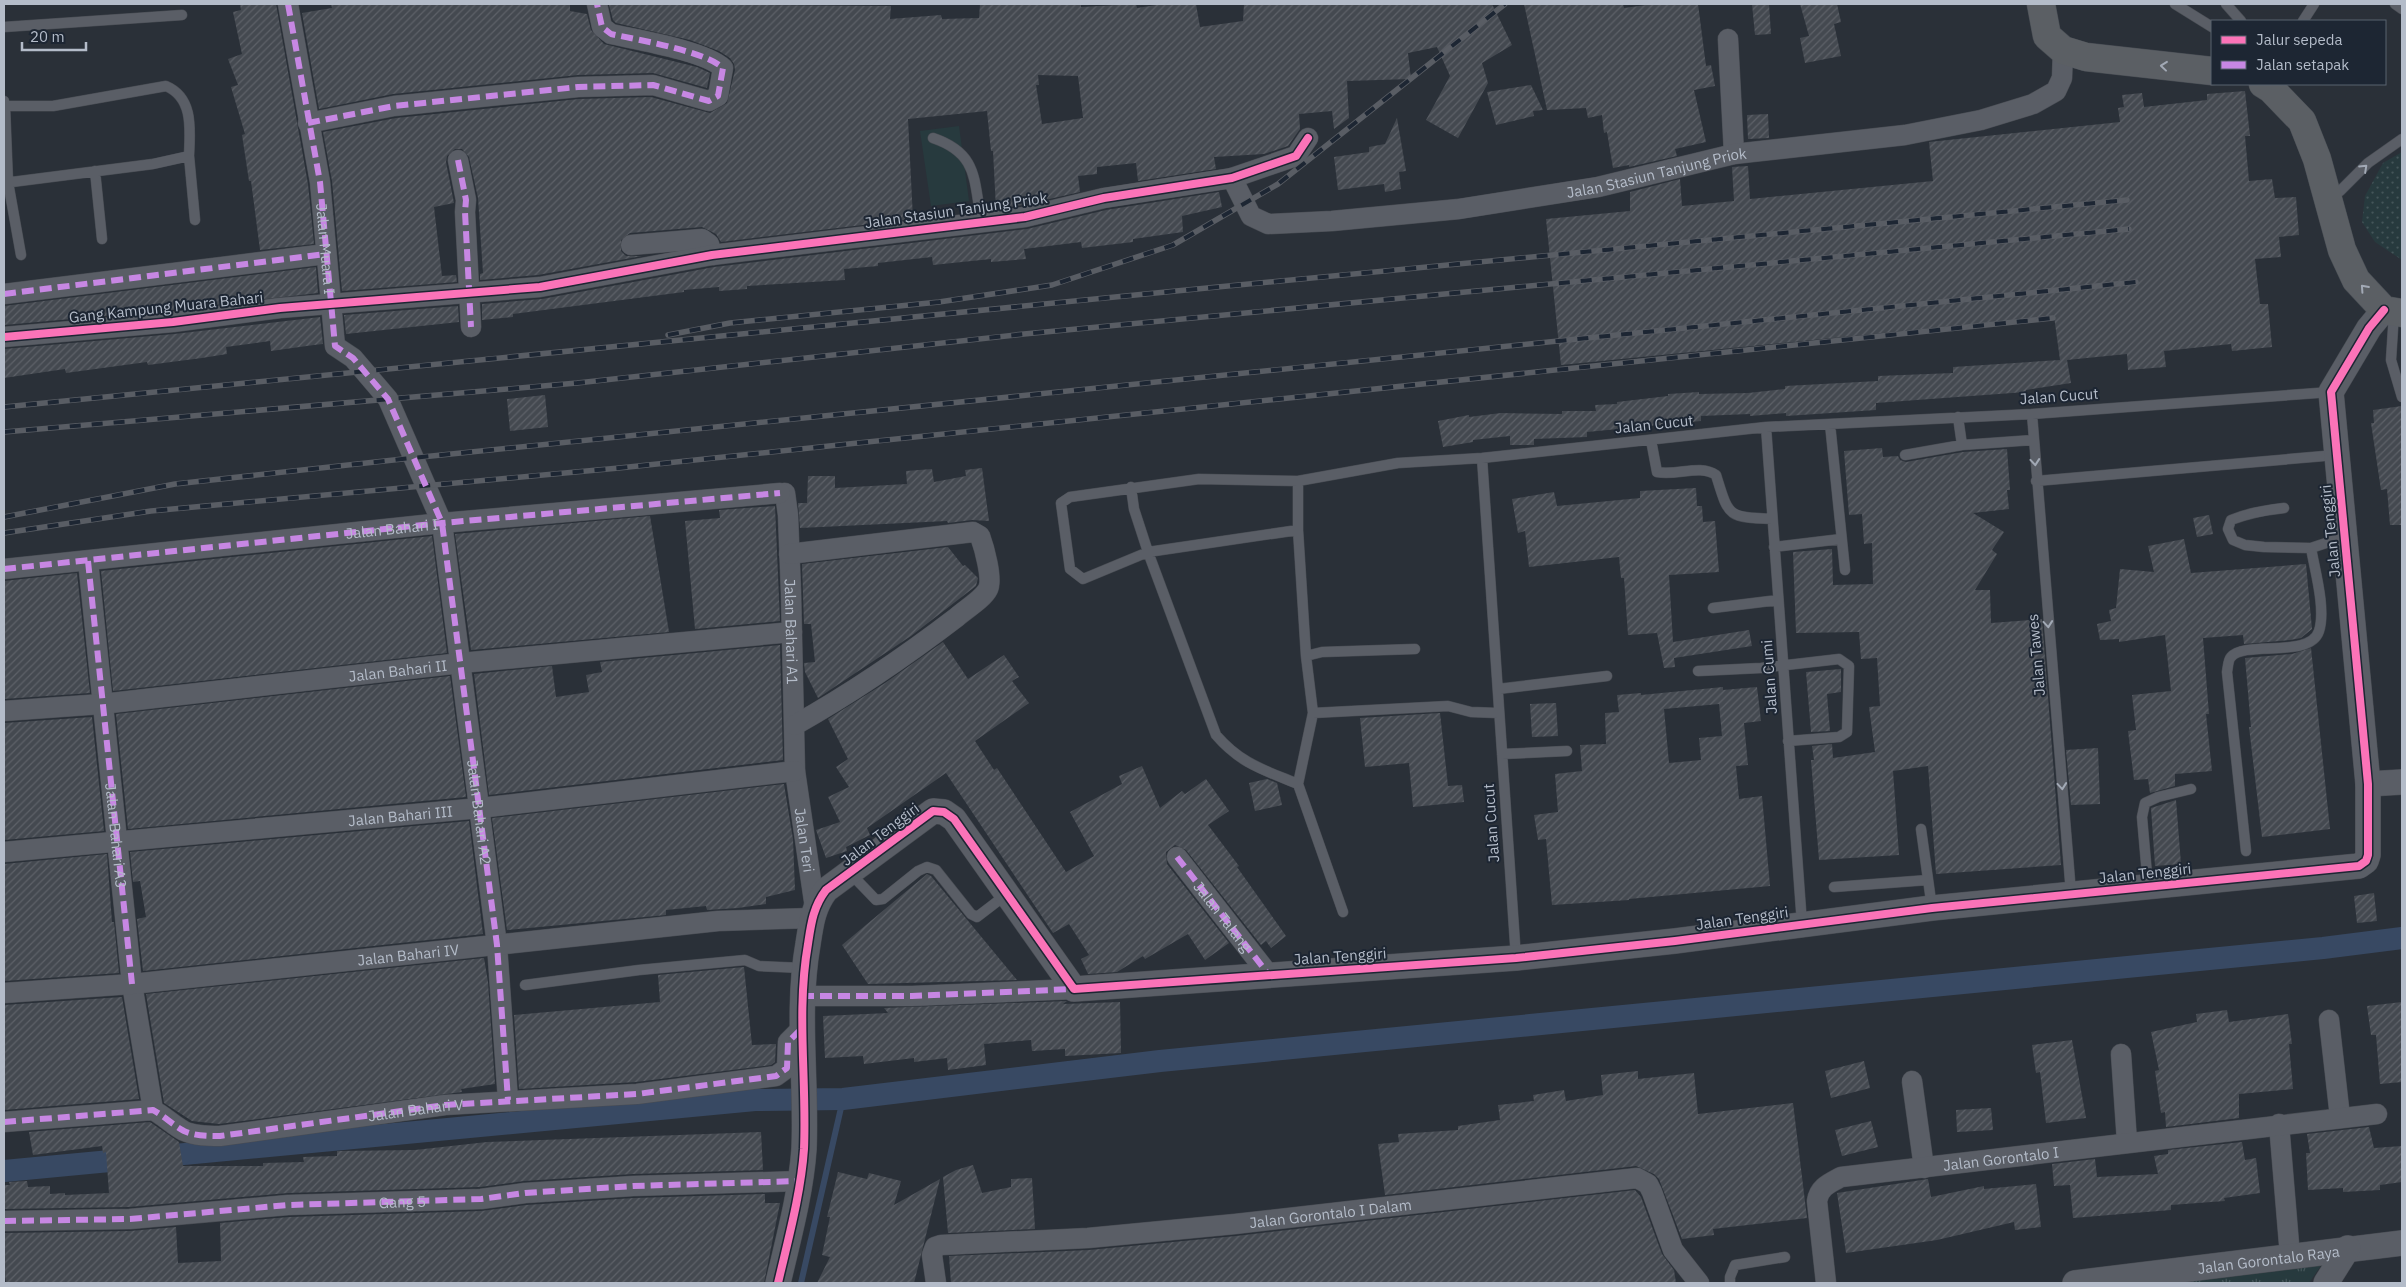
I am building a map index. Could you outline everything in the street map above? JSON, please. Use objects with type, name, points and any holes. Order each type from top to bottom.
[{"type":"highway","points":[[2041,4],[2046,36],[2062,50],[2086,57],[2211,71]]},
{"type":"highway","points":[[2275,88],[2271,89],[2302,121],[2317,159],[2342,250],[2356,280],[2393,312]]},
{"type":"street","name":"Jalan Muara I","points":[[288,4],[320,182],[335,346],[353,358],[388,400],[442,523]]},
{"type":"street","points":[[308,123],[394,106],[578,87],[653,85],[709,101],[718,96],[723,68],[717,63],[694,55],[611,34],[602,27],[597,4]]},
{"type":"street","points":[[1728,39],[1734,154]]},
{"type":"street","name":"Jalan Stasiun Tanjung Priok","points":[[1232,178],[1251,216],[1268,224],[1332,221],[1459,209],[1598,187],[1734,154],[1905,135],[1981,120],[2033,104],[2056,91],[2062,78],[2062,50]]},
{"type":"street","name":"Jalan Stasiun Tanjung Priok","points":[[470,293],[555,285],[712,255],[1024,217],[1104,198],[1232,178],[1296,156],[1308,138]]},
{"type":"street","points":[[458,160],[466,200],[471,327]]},
{"type":"street","points":[[631,245],[702,239],[709,244],[712,255]]},
{"type":"street","name":"Gang Kampung Muara Bahari","points":[[4,294],[326,254]]},
{"type":"street","name":"Gang Kampung Muara Bahari","points":[[4,337],[173,322],[332,304],[470,293]]},
{"type":"street","points":[[2331,392],[2369,328],[2393,312]]},
{"type":"street","name":"Jalan Tenggiri","points":[[778,1283],[800,1180],[804,1149],[803,968],[813,913],[826,890],[851,874],[933,811],[944,812],[954,819],[1074,989],[1516,958],[1675,941],[1932,908],[2148,887],[2197,876],[2359,866],[2366,861],[2368,855],[2368,784],[2331,392]]},
{"type":"street","name":"Jalan Bahari I","points":[[4,568],[88,561],[442,523],[782,493]]},
{"type":"street","name":"Jalan Bahari A1","points":[[782,493],[790,554],[795,771]]},
{"type":"street","name":"Jalan Bahari A2","points":[[442,523],[497,945],[508,1100]]},
{"type":"street","points":[[790,554],[973,532],[980,536],[983,544],[989,584],[985,592],[944,627],[897,661],[795,725]]},
{"type":"street","name":"Jalan Bahari A3","points":[[88,561],[132,984],[153,1110]]},
{"type":"street","name":"Jalan Bahari II","points":[[4,711],[102,704],[461,663],[792,632]]},
{"type":"street","name":"Jalan Bahari III","points":[[4,852],[118,843],[480,808],[795,771]]},
{"type":"street","name":"Jalan Teri","points":[[795,771],[813,913]]},
{"type":"street","points":[[2368,784],[2402,782]]},
{"type":"street","name":"Jalan Talang","points":[[1177,857],[1269,975]]},
{"type":"street","name":"Jalan Bahari IV","points":[[4,993],[132,984],[718,920],[813,913]]},
{"type":"street","points":[[802,996],[912,996],[1074,989]]},
{"type":"street","points":[[2329,1020],[2340,1117]]},
{"type":"street","name":"Jalan Bahari V","points":[[153,1110],[169,1118],[183,1130],[202,1136],[220,1136],[445,1105],[637,1094],[776,1076],[787,1068],[788,1042],[802,1036]]},
{"type":"street","points":[[2121,1054],[2127,1142]]},
{"type":"street","points":[[1912,1081],[1924,1168]]},
{"type":"street","points":[[4,1122],[153,1110]]},
{"type":"street","name":"Jalan Gorontalo I","points":[[1826,1283],[1817,1201],[1818,1193],[1827,1184],[1841,1177],[2279,1124],[2377,1114]]},
{"type":"street","points":[[2279,1124],[2290,1256]]},
{"type":"street","name":"Jalan Gorontalo I Dalam","points":[[936,1283],[932,1254],[935,1247],[941,1245],[1098,1238],[1637,1178],[1648,1184],[1673,1250],[1699,1283]]},
{"type":"street","name":"Gang 5","points":[[4,1221],[130,1219],[288,1205],[481,1199],[525,1193],[633,1186],[800,1180]]},
{"type":"street","name":"Jalan Gorontalo Raya","points":[[2075,1283],[2348,1248],[2402,1243]]},
{"type":"street","points":[[2326,1283],[2348,1248]]},
{"type":"lane","points":[[2175,4],[2211,26]]},
{"type":"lane","points":[[2226,4],[2240,20]]},
{"type":"lane","points":[[2305,20],[2314,4]]},
{"type":"lane","points":[[2395,4],[2402,9]]},
{"type":"lane","points":[[4,27],[182,15]]},
{"type":"lane","points":[[21,255],[6,182],[4,103],[53,106],[166,86],[182,96],[187,109],[195,220]]},
{"type":"lane","points":[[933,138],[951,144],[972,166],[982,223]]},
{"type":"lane","points":[[2326,197],[2340,191],[2368,163],[2402,139]]},
{"type":"lane","points":[[6,182],[154,164],[189,156]]},
{"type":"lane","points":[[95,171],[102,238]]},
{"type":"lane","points":[[2393,312],[2391,360],[2402,397]]},
{"type":"lane","name":"Jalan Cucut","points":[[1516,958],[1482,458],[1766,428],[2032,414],[2331,392]]},
{"type":"lane","name":"Jalan Tawes","points":[[2032,414],[2036,481],[2072,894]]},
{"type":"lane","points":[[1958,418],[1962,445]]},
{"type":"lane","points":[[1830,424],[1845,570]]},
{"type":"lane","name":"Jalan Cumi","points":[[1766,428],[1802,924]]},
{"type":"lane","points":[[1651,440],[1657,472],[1668,474],[1708,469],[1716,475],[1727,509],[1734,516],[1772,519]]},
{"type":"lane","points":[[1905,455],[1962,445],[2033,440]]},
{"type":"lane","points":[[2036,481],[2336,455]]},
{"type":"lane","points":[[1298,530],[1148,552],[1083,579],[1070,569],[1061,503],[1070,497],[1199,479],[1298,481],[1398,463],[1482,458]]},
{"type":"lane","points":[[1298,481],[1298,530],[1306,656],[1314,713],[1298,784],[1343,912]]},
{"type":"lane","points":[[1131,487],[1134,509],[1148,552],[1216,735],[1229,750],[1247,762],[1298,784]]},
{"type":"lane","points":[[2284,508],[2252,512],[2231,520],[2228,529],[2233,540],[2245,545],[2264,547],[2312,548],[2344,537]]},
{"type":"lane","points":[[1774,547],[1841,539]]},
{"type":"lane","points":[[2246,851],[2227,672],[2229,662],[2231,657],[2236,654],[2260,649],[2306,645],[2319,632],[2321,612],[2312,548]]},
{"type":"lane","points":[[1713,608],[1778,600]]},
{"type":"lane","points":[[1306,656],[1322,652],[1415,649]]},
{"type":"lane","points":[[1698,671],[1783,666],[1839,660],[1849,666],[1848,732],[1839,738],[1788,741]]},
{"type":"lane","points":[[1498,689],[1607,676]]},
{"type":"lane","points":[[1314,713],[1448,706],[1471,712],[1498,713]]},
{"type":"lane","points":[[1502,754],[1567,751]]},
{"type":"lane","points":[[2148,887],[2142,817],[2145,803],[2158,797],[2191,789]]},
{"type":"lane","points":[[1921,829],[1932,908]]},
{"type":"lane","points":[[851,874],[876,900],[882,899],[918,871],[927,867],[936,870],[971,914],[977,917],[1007,894]]},
{"type":"lane","points":[[1834,887],[1928,880]]},
{"type":"lane","points":[[525,986],[639,970],[745,960],[759,966],[803,968]]},
{"type":"lane","points":[[1730,1283],[1730,1277],[1736,1265],[1785,1257]]},
{"type":"green space","points":[[959,126],[969,201],[931,206],[920,131]]},
{"type":"green space","points":[[2402,152],[2402,260],[2375,242],[2362,222],[2365,196],[2383,163]]},
{"type":"green space","points":[[2324,1261],[2309,1283],[2163,1283]]},
{"type":"building","points":[[240,4],[276,4],[308,184],[314,244],[260,250],[251,181],[249,181],[242,135],[245,134],[231,87],[238,85],[228,59],[242,54],[233,12],[241,10]]},
{"type":"building","points":[[331,4],[570,4],[570,11],[587,14],[591,30],[604,44],[697,67],[710,73],[707,88],[653,73],[578,75],[393,94],[319,109],[302,13],[332,8]]},
{"type":"building","points":[[980,4],[1081,4],[1081,7],[1136,4],[1137,8],[1163,4],[1196,4],[1200,27],[1243,21],[1244,4],[1492,4],[1512,45],[1482,63],[1488,83],[1458,138],[1426,120],[1450,76],[1437,47],[1408,53],[1411,79],[1347,81],[1349,118],[1334,129],[1332,111],[1299,114],[1300,129],[1288,146],[1264,154],[1214,157],[1216,169],[1138,181],[1136,163],[1097,167],[1097,174],[1078,176],[1080,192],[996,209],[993,151],[991,151],[987,111],[908,119],[913,219],[721,242],[716,234],[702,227],[630,233],[621,240],[621,251],[626,256],[642,256],[538,275],[480,280],[480,274],[483,273],[478,198],[469,157],[462,149],[455,149],[447,156],[446,162],[454,203],[434,207],[442,276],[456,275],[457,282],[342,291],[332,181],[323,132],[396,118],[579,99],[651,97],[710,113],[727,103],[735,70],[730,58],[719,51],[690,40],[616,23],[613,20],[609,5],[891,6],[890,19],[941,15],[942,19],[979,18]],"holes":[[[1038,75],[1078,76],[1083,118],[1042,124],[1036,85],[1039,85]]]},
{"type":"building","points":[[1524,4],[1623,4],[1624,8],[1654,4],[1698,4],[1706,66],[1711,65],[1715,86],[1694,90],[1706,142],[1675,149],[1677,156],[1629,167],[1629,165],[1613,168],[1607,132],[1604,133],[1602,115],[1588,118],[1586,108],[1547,110]]},
{"type":"building","points":[[1752,4],[1769,4],[1771,34],[1755,35]]},
{"type":"building","points":[[1800,4],[1837,4],[1841,22],[1834,24],[1841,56],[1805,63],[1800,38],[1809,36]]},
{"type":"building","points":[[1531,85],[1543,110],[1533,111],[1534,116],[1496,125],[1487,92]]},
{"type":"building","points":[[2245,91],[2250,136],[2245,136],[2249,181],[2272,179],[2275,198],[2296,197],[2299,235],[2279,237],[2281,257],[2255,259],[2260,304],[2268,304],[2272,347],[2232,351],[2231,344],[2164,351],[2166,367],[2128,370],[2127,354],[2067,360],[2071,383],[2026,390],[2026,392],[1876,403],[1876,410],[1786,416],[1786,413],[1750,416],[1750,414],[1701,416],[1701,421],[1587,432],[1587,437],[1534,439],[1534,445],[1510,445],[1510,436],[1473,440],[1473,442],[1443,447],[1438,421],[1469,415],[1469,417],[1501,413],[1562,414],[1562,411],[1596,411],[1595,405],[1617,404],[1617,402],[1668,396],[1668,394],[1699,392],[1699,394],[1748,393],[1785,389],[1785,386],[1878,381],[1878,376],[1953,373],[1953,367],[2060,360],[2054,316],[1561,365],[1546,219],[1630,211],[1630,192],[1680,179],[1682,206],[1734,201],[1732,167],[1748,166],[1750,199],[1933,181],[1929,142],[2120,122],[2118,108],[2124,107],[2122,95],[2142,93],[2144,107],[2207,100],[2207,94]]},
{"type":"building","points":[[1768,114],[1769,138],[1748,139],[1747,115]]},
{"type":"building","points":[[1397,118],[1406,171],[1399,172],[1401,189],[1385,192],[1384,184],[1338,190],[1334,157],[1369,152],[1369,147],[1385,144]]},
{"type":"building","points":[[1219,192],[1222,207],[1182,216],[1183,232],[1133,239],[1133,242],[1082,248],[1081,242],[1024,249],[1026,259],[991,262],[991,259],[933,265],[932,257],[878,263],[878,266],[844,269],[845,280],[747,286],[747,289],[719,291],[719,287],[684,290],[684,292],[513,314],[513,317],[482,320],[482,304],[542,299],[714,267],[1027,229],[1106,210]]},
{"type":"building","points":[[316,267],[318,293],[172,310],[4,325],[4,306]]},
{"type":"building","points":[[458,306],[459,322],[346,334],[344,315]]},
{"type":"building","points":[[320,317],[323,344],[271,351],[270,341],[226,347],[227,354],[202,358],[148,365],[147,362],[66,373],[65,369],[4,378],[4,349],[174,334]]},
{"type":"building","points":[[545,395],[548,427],[510,431],[507,399]]},
{"type":"building","points":[[2402,406],[2402,525],[2390,525],[2387,489],[2381,490],[2371,423],[2374,423],[2373,410]]},
{"type":"building","points":[[1882,448],[1883,457],[1898,456],[1900,460],[1906,462],[1963,452],[2007,449],[2010,490],[2007,490],[2009,509],[1973,513],[2004,532],[1992,550],[1997,554],[1975,590],[1990,590],[1991,623],[2042,619],[2061,865],[1936,874],[1928,766],[1893,771],[1899,855],[1819,860],[1811,760],[1814,760],[1812,746],[1832,744],[1833,758],[1875,752],[1869,707],[1880,706],[1877,658],[1861,659],[1859,632],[1796,633],[1793,552],[1832,549],[1833,585],[1873,584],[1872,543],[1864,544],[1862,514],[1849,515],[1844,451]]},
{"type":"building","points":[[982,468],[989,521],[972,520],[948,523],[947,521],[800,528],[798,503],[807,503],[808,476],[835,476],[835,488],[907,484],[906,471],[932,469],[934,482],[966,476],[965,470]]},
{"type":"building","points":[[1696,488],[1697,506],[1702,506],[1703,522],[1715,521],[1719,572],[1669,575],[1673,642],[1749,630],[1752,646],[1674,658],[1675,667],[1664,668],[1657,633],[1628,635],[1624,578],[1621,578],[1619,557],[1529,567],[1525,531],[1518,533],[1512,499],[1554,492],[1557,506],[1640,498],[1640,491]]},
{"type":"building","points":[[775,506],[780,621],[695,629],[685,521],[720,518],[719,510]]},
{"type":"building","points":[[2209,515],[2213,534],[2197,537],[2193,518]]},
{"type":"building","points":[[650,516],[669,632],[471,650],[455,534]]},
{"type":"building","points":[[432,536],[447,653],[113,691],[101,571]]},
{"type":"building","points":[[2184,539],[2191,573],[2306,564],[2312,629],[2301,638],[2244,644],[2243,635],[2203,638],[2209,714],[2206,714],[2212,771],[2175,774],[2175,786],[2150,793],[2148,779],[2134,780],[2128,731],[2136,730],[2132,695],[2171,691],[2165,635],[2119,642],[2119,639],[2100,640],[2097,624],[2111,621],[2109,610],[2116,608],[2120,569],[2154,572],[2148,546]]},
{"type":"building","points":[[948,547],[963,566],[965,565],[978,578],[976,586],[911,636],[818,698],[805,672],[804,663],[815,662],[811,624],[804,624],[802,564]]},
{"type":"building","points":[[77,573],[90,693],[4,699],[4,581]]},
{"type":"building","points":[[943,642],[968,679],[1004,655],[1019,677],[1012,681],[1029,703],[975,741],[994,770],[997,768],[1066,872],[1094,856],[1070,812],[1122,784],[1119,776],[1142,766],[1160,808],[1182,791],[1185,794],[1206,779],[1229,811],[1208,825],[1239,866],[1237,867],[1286,936],[1271,948],[1266,941],[1261,945],[1186,850],[1175,845],[1166,852],[1167,864],[1229,943],[1205,960],[1188,934],[1145,959],[1143,956],[1117,972],[1088,974],[1081,959],[1089,955],[1069,924],[1053,933],[946,773],[867,828],[870,835],[846,847],[847,851],[826,858],[816,830],[840,822],[828,797],[849,787],[836,767],[848,759],[828,719],[885,683]]},
{"type":"building","points":[[780,645],[783,760],[489,795],[474,674],[552,666],[556,697],[589,692],[586,675],[602,672],[600,662]]},
{"type":"building","points":[[2311,648],[2330,829],[2262,837],[2249,727],[2251,727],[2245,658],[2292,654]]},
{"type":"building","points":[[1841,669],[1841,692],[1827,694],[1830,731],[1811,732],[1806,672]]},
{"type":"building","points":[[450,676],[466,797],[128,829],[116,714]]},
{"type":"building","points":[[1723,687],[1723,690],[1757,687],[1761,721],[1744,723],[1748,765],[1736,766],[1739,799],[1762,796],[1770,886],[1629,900],[1552,905],[1546,839],[1538,840],[1534,815],[1558,812],[1555,774],[1582,771],[1580,745],[1606,744],[1605,713],[1619,712],[1617,695],[1641,693],[1641,695]],"holes":[[[1719,704],[1722,736],[1699,738],[1701,760],[1669,763],[1664,709]]]},
{"type":"building","points":[[1556,703],[1558,736],[1532,737],[1530,704]]},
{"type":"building","points":[[1440,713],[1448,786],[1462,785],[1464,802],[1413,807],[1409,763],[1365,767],[1360,718]]},
{"type":"building","points":[[92,717],[104,831],[4,840],[4,723]]},
{"type":"building","points":[[2098,748],[2100,804],[2071,805],[2066,750]]},
{"type":"building","points":[[1267,779],[1277,783],[1282,805],[1255,811],[1249,783]]},
{"type":"building","points":[[784,784],[793,839],[795,890],[766,897],[766,904],[738,908],[707,910],[706,906],[666,910],[666,915],[507,930],[492,818]]},
{"type":"building","points":[[2176,800],[2181,864],[2155,866],[2151,808]]},
{"type":"building","points":[[469,821],[483,934],[143,971],[137,919],[146,917],[140,881],[133,882],[130,852]]},
{"type":"building","points":[[107,854],[112,922],[114,922],[119,973],[4,981],[4,864]]},
{"type":"building","points":[[927,874],[931,876],[1017,980],[868,984],[842,945]]},
{"type":"building","points":[[2374,893],[2377,921],[2357,923],[2354,896]]},
{"type":"building","points":[[484,958],[488,982],[495,1084],[461,1089],[462,1092],[219,1124],[192,1121],[164,1103],[146,994]]},
{"type":"building","points":[[744,967],[752,1045],[776,1044],[775,1062],[771,1065],[636,1082],[519,1089],[514,1015],[660,1002],[658,975]]},
{"type":"building","points":[[122,997],[139,1099],[4,1110],[4,1005]]},
{"type":"building","points":[[1067,1001],[1063,1004],[1120,1002],[1121,1053],[1065,1056],[1065,1049],[1032,1051],[1031,1040],[984,1044],[986,1065],[948,1070],[947,1058],[914,1062],[914,1058],[864,1064],[863,1056],[825,1058],[823,1016],[888,1013],[884,1008]]},
{"type":"building","points":[[2402,1002],[2402,1082],[2380,1084],[2376,1035],[2371,1035],[2367,1006]]},
{"type":"building","points":[[2227,1010],[2229,1022],[2288,1014],[2292,1044],[2289,1044],[2293,1089],[2239,1094],[2239,1118],[2166,1127],[2165,1112],[2161,1113],[2155,1071],[2159,1070],[2151,1032],[2197,1022],[2196,1014]]},
{"type":"building","points":[[2072,1040],[2086,1118],[2046,1123],[2040,1072],[2036,1073],[2032,1045]]},
{"type":"building","points":[[1864,1061],[1870,1088],[1831,1098],[1825,1071]]},
{"type":"building","points":[[1638,1071],[1638,1079],[1694,1073],[1698,1114],[1793,1103],[1807,1218],[1713,1229],[1714,1235],[1682,1239],[1659,1179],[1654,1174],[1636,1166],[1385,1195],[1378,1144],[1399,1142],[1398,1134],[1458,1130],[1458,1126],[1500,1120],[1498,1105],[1534,1101],[1533,1095],[1564,1090],[1566,1101],[1603,1095],[1601,1075]]},
{"type":"building","points":[[1991,1108],[1993,1130],[1957,1132],[1956,1110]]},
{"type":"building","points":[[1871,1121],[1878,1147],[1842,1156],[1835,1130]]},
{"type":"building","points":[[150,1122],[179,1142],[183,1166],[263,1166],[263,1163],[304,1162],[303,1157],[337,1156],[337,1151],[415,1150],[487,1142],[761,1132],[763,1170],[633,1174],[524,1181],[480,1187],[288,1193],[129,1207],[4,1209],[4,1185],[10,1185],[9,1182],[27,1181],[28,1187],[50,1186],[50,1194],[109,1193],[106,1152],[103,1153],[102,1146],[33,1155],[29,1132]]},
{"type":"building","points":[[2369,1127],[2374,1148],[2402,1146],[2402,1182],[2380,1185],[2380,1190],[2343,1192],[2343,1188],[2308,1190],[2306,1153],[2310,1153],[2307,1134]]},
{"type":"building","points":[[2242,1142],[2245,1160],[2256,1158],[2260,1193],[2224,1198],[2225,1201],[2171,1205],[2171,1210],[2073,1218],[2070,1185],[2054,1186],[2052,1164],[2095,1159],[2097,1177],[2158,1174],[2154,1156],[2168,1154],[2168,1150]]},
{"type":"building","points":[[973,1165],[982,1193],[1011,1187],[1011,1179],[1032,1178],[1035,1229],[948,1233],[943,1177],[956,1170]]},
{"type":"building","points":[[838,1172],[867,1179],[869,1173],[901,1181],[894,1205],[940,1179],[914,1283],[817,1283],[830,1257],[822,1255],[830,1217],[827,1217]]},
{"type":"building","points":[[1928,1179],[1931,1197],[1984,1186],[1984,1189],[2036,1184],[2041,1227],[2015,1230],[2014,1222],[1937,1240],[1846,1253],[1837,1193]]},
{"type":"building","points":[[1635,1190],[1641,1197],[1662,1254],[1674,1270],[1676,1283],[951,1283],[949,1256],[1089,1250],[1236,1236]]},
{"type":"building","points":[[765,1194],[765,1203],[780,1203],[764,1283],[6,1283],[4,1268],[4,1233],[130,1231],[176,1227],[178,1263],[221,1261],[220,1223],[289,1217],[481,1211],[526,1205],[634,1198]]},
{"type":"waterway","points":[[4,1171],[755,1100],[843,1099],[1160,1061],[2323,948],[2402,938]]},
{"type":"waterway","points":[[801,1283],[843,1099]]},
{"type":"railway","points":[[668,335],[730,323],[939,302],[1052,285],[1173,245],[1278,184],[1505,4]]},
{"type":"railway","points":[[4,407],[1176,291],[2127,200]]},
{"type":"railway","points":[[4,432],[577,383],[1024,334],[2129,229]]},
{"type":"railway","points":[[4,517],[175,484],[412,458],[2136,282]]},
{"type":"railway","points":[[4,533],[151,511],[619,468],[2053,318]]},
{"type":"marked path","points":[[288,4],[320,182],[335,346],[353,358],[388,399],[442,523],[497,945],[508,1100]]},
{"type":"marked path","points":[[308,123],[394,106],[578,87],[653,85],[709,101],[718,96],[723,68],[702,56],[687,51],[611,34],[602,27],[597,4]]},
{"type":"marked path","points":[[458,160],[466,200],[471,327]]},
{"type":"marked path","points":[[4,294],[326,254]]},
{"type":"marked path","points":[[4,569],[442,523],[780,493]]},
{"type":"marked path","points":[[88,561],[132,984]]},
{"type":"marked path","points":[[1177,857],[1269,975]]},
{"type":"marked path","points":[[802,996],[912,996],[1074,989]]},
{"type":"marked path","points":[[4,1122],[153,1110],[188,1133],[220,1136],[445,1105],[637,1094],[776,1076],[787,1068],[788,1042],[802,1028]]},
{"type":"marked path","points":[[4,1221],[130,1219],[288,1205],[481,1199],[525,1193],[633,1186],[800,1181]]},
{"type":"cycle path","points":[[4,337],[173,322],[280,308],[540,287],[712,255],[1025,217],[1104,198],[1232,178],[1296,156],[1308,138]]},
{"type":"cycle path","points":[[778,1283],[794,1216],[804,1149],[803,995],[808,944],[815,909],[826,890],[933,811],[944,812],[954,819],[1074,989],[1516,958],[1675,941],[1932,908],[2359,866],[2366,861],[2368,855],[2368,784],[2331,392],[2369,328],[2384,310]]}]
